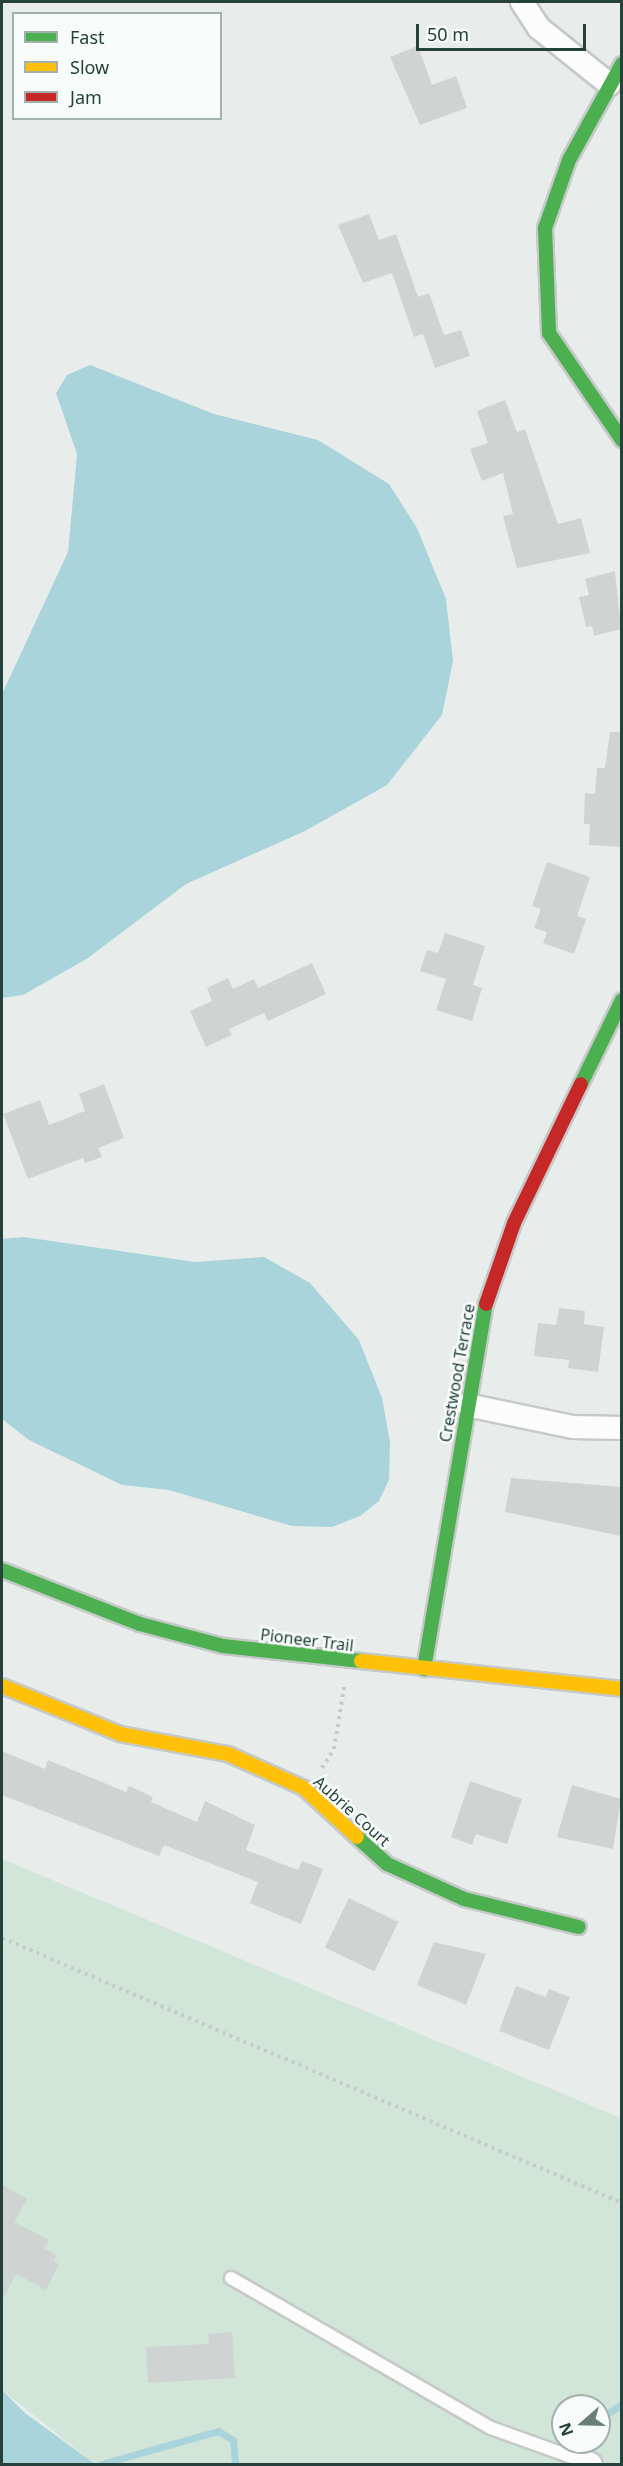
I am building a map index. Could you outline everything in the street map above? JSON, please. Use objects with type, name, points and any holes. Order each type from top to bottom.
[{"type":"street","points":[[522,2],[539,28],[609,84]]},
{"type":"street","points":[[621,64],[569,160],[545,228],[549,333],[621,440]]},
{"type":"street","name":"Crestwood Terrace","points":[[424,1670],[485,1306],[514,1223],[621,1000]]},
{"type":"street","points":[[467,1405],[573,1427],[621,1428]]},
{"type":"street","name":"Pioneer Trail","points":[[2,1570],[140,1624],[213,1644],[348,1662],[621,1689]]},
{"type":"street","name":"Aubrie Court","points":[[2,1686],[120,1734],[228,1754],[310,1793],[387,1864],[464,1899],[579,1927]]},
{"type":"lane","points":[[231,2278],[491,2428],[589,2463]]},
{"type":"path","points":[[310,1793],[334,1749],[348,1662]]},
{"type":"path","points":[[2,1938],[621,2203]]},
{"type":"green space","points":[[2,1859],[621,2118],[621,2464],[95,2464],[2,2390]]},
{"type":"water","points":[[90,365],[214,414],[318,440],[389,484],[417,528],[446,599],[453,661],[442,715],[387,785],[305,831],[186,884],[88,958],[23,995],[2,998],[2,694],[68,552],[77,454],[56,393],[67,375]]},
{"type":"water","points":[[24,1237],[195,1262],[264,1257],[310,1283],[359,1340],[382,1398],[390,1442],[389,1480],[379,1501],[360,1516],[332,1527],[292,1526],[169,1490],[122,1485],[29,1440],[2,1419],[2,1239]]},
{"type":"water","points":[[2,2390],[25,2413],[95,2464],[2,2464]]},
{"type":"building","points":[[418,46],[432,85],[456,76],[467,108],[420,125],[390,57]]},
{"type":"building","points":[[369,214],[379,240],[396,234],[418,297],[429,293],[444,335],[461,330],[470,356],[435,368],[423,334],[414,337],[392,273],[363,283],[338,225]]},
{"type":"building","points":[[505,400],[517,432],[525,429],[558,524],[581,518],[590,553],[517,568],[503,516],[513,514],[503,473],[482,481],[470,449],[488,443],[477,411]]},
{"type":"building","points":[[615,571],[621,629],[594,636],[592,626],[586,627],[579,597],[589,595],[585,579]]},
{"type":"building","points":[[610,732],[621,732],[621,847],[589,845],[590,824],[584,824],[585,793],[595,794],[597,768],[605,768]]},
{"type":"building","points":[[547,862],[590,877],[577,916],[586,919],[574,954],[543,943],[547,932],[534,928],[541,909],[532,906]]},
{"type":"building","points":[[445,933],[485,946],[473,985],[482,988],[472,1021],[436,1010],[446,979],[420,971],[427,950],[438,953]]},
{"type":"building","points":[[312,963],[326,994],[268,1021],[264,1013],[229,1029],[232,1035],[206,1047],[190,1011],[212,1001],[207,988],[228,978],[233,989],[254,979],[258,988]]},
{"type":"building","points":[[104,1084],[124,1138],[98,1148],[102,1157],[85,1163],[83,1158],[28,1179],[3,1114],[40,1100],[49,1125],[85,1111],[79,1094]]},
{"type":"building","points":[[559,1308],[585,1311],[584,1324],[604,1327],[598,1372],[568,1368],[569,1360],[534,1356],[538,1323],[556,1325]]},
{"type":"building","points":[[511,1478],[621,1487],[621,1536],[505,1512]]},
{"type":"building","points":[[2,1751],[45,1769],[48,1760],[126,1792],[129,1786],[153,1797],[151,1802],[197,1822],[205,1801],[255,1825],[246,1850],[298,1870],[302,1861],[323,1869],[301,1924],[250,1903],[258,1882],[164,1845],[159,1856],[2,1795]]},
{"type":"building","points":[[470,1781],[522,1799],[507,1844],[476,1834],[472,1845],[451,1837]]},
{"type":"building","points":[[572,1785],[621,1799],[613,1849],[557,1837]]},
{"type":"building","points":[[349,1898],[398,1922],[374,1972],[325,1947]]},
{"type":"building","points":[[434,1942],[486,1954],[466,2005],[417,1985]]},
{"type":"building","points":[[516,1986],[546,1997],[549,1989],[570,1997],[549,2050],[499,2031]]},
{"type":"building","points":[[2,2185],[27,2199],[14,2222],[49,2240],[44,2248],[56,2255],[54,2261],[59,2264],[46,2290],[16,2274],[2,2300]]},
{"type":"building","points":[[232,2332],[235,2378],[148,2383],[146,2347],[209,2344],[208,2334]]},
{"type":"waterway","points":[[611,2411],[622,2404]]},
{"type":"waterway","points":[[101,2464],[218,2431],[233,2440],[235,2464]]},
{"type":"waterway","points":[[568,2464],[573,2454]]},
{"type":"traffic: fast","points":[[622,64],[569,160],[545,228],[549,333],[622,440]]},
{"type":"traffic: fast","points":[[581,1084],[622,1000]]},
{"type":"traffic: fast","points":[[424,1669],[486,1304]]},
{"type":"traffic: fast","points":[[2,1570],[140,1624],[223,1646],[361,1661]]},
{"type":"traffic: fast","points":[[357,1837],[387,1864],[464,1899],[579,1927]]},
{"type":"traffic: slow","points":[[361,1661],[622,1689]]},
{"type":"traffic: slow","points":[[2,1686],[120,1734],[228,1754],[304,1788],[357,1837]]},
{"type":"traffic: jam","points":[[486,1304],[514,1223],[581,1084]]}]
